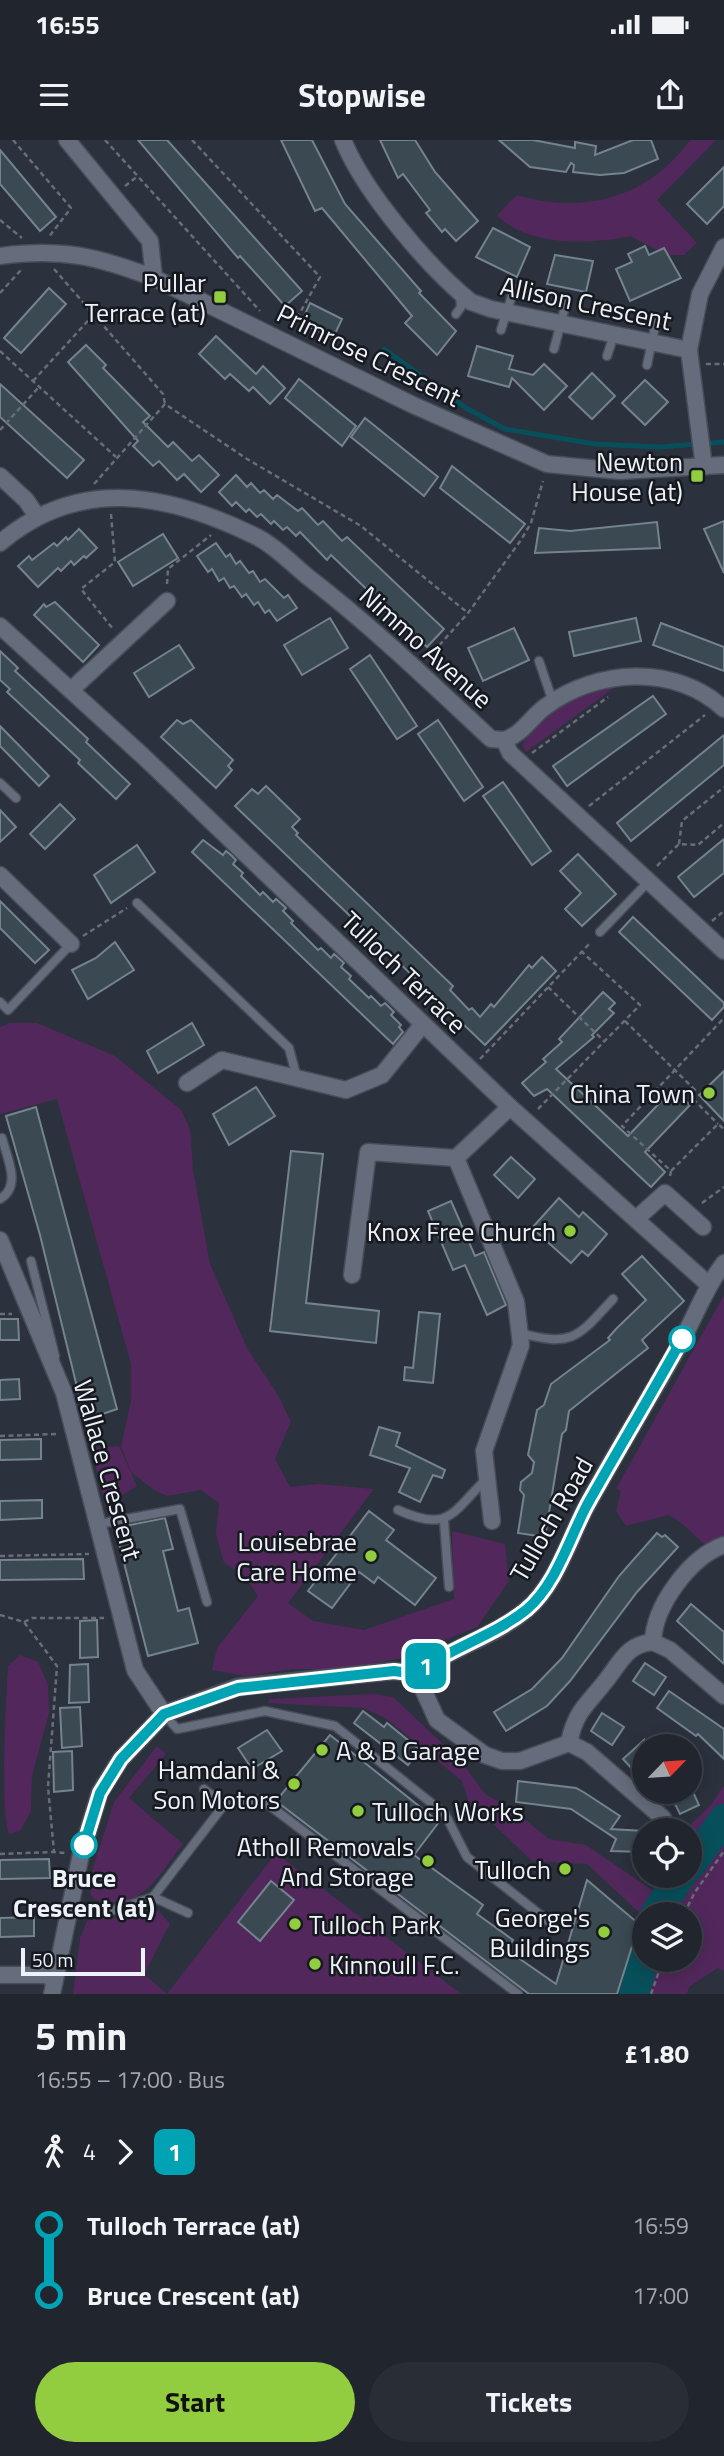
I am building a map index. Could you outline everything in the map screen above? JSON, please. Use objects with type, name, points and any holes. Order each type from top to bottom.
[{"type":"street","points":[[67,140],[150,241],[154,278]]},
{"type":"street","name":"Allison Crescent","points":[[343,140],[363,180],[384,208],[471,302],[506,312],[689,350]]},
{"type":"street","points":[[702,461],[689,350],[700,294],[724,247]]},
{"type":"street","name":"Primrose Crescent","points":[[0,256],[37,251],[70,252],[107,260],[154,278],[472,433],[547,464],[592,471],[702,461],[724,465]]},
{"type":"street","points":[[0,476],[26,500],[37,516]]},
{"type":"street","name":"Nimmo Avenue","points":[[0,543],[37,516],[79,502],[109,496],[170,503],[255,536],[358,615],[491,738],[505,740],[510,754],[648,878],[724,951]]},
{"type":"street","points":[[71,690],[167,601]]},
{"type":"street","name":"Tulloch Terrace","points":[[0,626],[71,690],[510,1107],[708,1284]]},
{"type":"street","points":[[505,740],[516,736],[553,702],[578,687],[620,675],[656,677],[707,693],[721,707]]},
{"type":"street","points":[[0,875],[71,944]]},
{"type":"street","points":[[187,1083],[222,1060],[346,1090],[382,1075],[423,1024]]},
{"type":"street","points":[[352,1275],[368,1152],[456,1158],[510,1107]]},
{"type":"street","points":[[456,1158],[516,1302],[520,1333],[521,1345],[484,1451],[492,1521]]},
{"type":"street","points":[[636,1219],[665,1194],[703,1227]]},
{"type":"street","name":"Wallace Crescent","points":[[0,1240],[64,1393],[135,1670],[164,1714]]},
{"type":"street","points":[[708,1284],[724,1263]]},
{"type":"street","name":"Tulloch Road","points":[[416,1674],[438,1657],[483,1636],[527,1610],[552,1576],[586,1508],[682,1339],[708,1284]]},
{"type":"street","points":[[653,1642],[659,1609],[667,1596],[704,1556],[724,1545]]},
{"type":"street","points":[[569,1744],[579,1711],[604,1683],[621,1657],[634,1646],[653,1642],[670,1650],[724,1696]]},
{"type":"street","points":[[53,1988],[81,1854],[100,1793],[121,1759],[164,1714],[238,1688],[394,1671],[416,1674],[437,1720],[485,1755],[502,1761],[520,1761],[569,1744],[587,1752],[610,1775],[632,1786]]},
{"type":"street","points":[[652,1804],[663,1818]]},
{"type":"street","points":[[0,1975],[47,1975],[53,1988]]},
{"type":"lane","points":[[501,331],[514,289]]},
{"type":"lane","points":[[456,314],[461,307],[460,293]]},
{"type":"lane","points":[[554,349],[566,303]]},
{"type":"lane","points":[[647,365],[657,317]]},
{"type":"lane","points":[[607,356],[614,335]]},
{"type":"lane","points":[[539,661],[553,702]]},
{"type":"lane","points":[[0,783],[16,798]]},
{"type":"lane","points":[[600,932],[648,878]]},
{"type":"lane","points":[[137,903],[289,1048],[297,1078]]},
{"type":"lane","points":[[0,1002],[8,1010],[71,944]]},
{"type":"lane","points":[[0,1199],[8,1194],[12,1183],[2,1138]]},
{"type":"lane","points":[[31,1261],[64,1393]]},
{"type":"lane","points":[[520,1333],[552,1341],[572,1338],[613,1298]]},
{"type":"lane","points":[[397,1510],[433,1522],[444,1521],[488,1478]]},
{"type":"lane","points":[[99,1524],[180,1509],[207,1602]]},
{"type":"lane","points":[[444,1521],[449,1587]]},
{"type":"lane","points":[[164,1714],[177,1729],[265,1711],[335,1726],[445,1814],[467,1857],[557,1928]]},
{"type":"lane","points":[[204,1789],[224,1805]]},
{"type":"lane","points":[[70,1908],[115,1910],[153,1897],[224,1805],[261,1799],[518,1994]]},
{"type":"lane","points":[[153,1897],[188,1913]]},
{"type":"path","points":[[0,293],[71,208],[13,140]]},
{"type":"path","points":[[105,140],[263,314]]},
{"type":"path","points":[[192,140],[320,277],[284,341]]},
{"type":"path","points":[[0,220],[37,251],[95,313],[163,394],[165,404],[247,460],[361,526],[468,613]]},
{"type":"path","points":[[33,381],[95,313]]},
{"type":"path","points":[[0,351],[116,457]]},
{"type":"path","points":[[0,430],[40,387]]},
{"type":"path","points":[[79,502],[165,404]]},
{"type":"path","points":[[417,670],[468,613],[531,523],[547,464]]},
{"type":"path","points":[[109,496],[116,562],[81,589],[123,642]]},
{"type":"path","points":[[167,601],[168,569],[225,524]]},
{"type":"path","points":[[520,762],[615,692]]},
{"type":"path","points":[[578,815],[721,707]]},
{"type":"path","points":[[648,878],[679,844],[682,821],[723,788]]},
{"type":"path","points":[[679,844],[698,845],[724,822]]},
{"type":"path","points":[[71,944],[108,917],[137,903]]},
{"type":"path","points":[[470,1069],[600,932]]},
{"type":"path","points":[[526,1121],[640,1005],[582,952]]},
{"type":"path","points":[[548,988],[605,1041]]},
{"type":"path","points":[[671,1171],[622,1126],[724,1017]]},
{"type":"path","points":[[625,1021],[695,1090],[690,1096],[724,1129]]},
{"type":"path","points":[[665,1194],[671,1171],[718,1124]]},
{"type":"path","points":[[687,1213],[724,1187]]},
{"type":"path","points":[[0,1436],[75,1433]]},
{"type":"path","points":[[0,1556],[107,1554]]},
{"type":"path","points":[[0,1615],[24,1622],[57,1666],[48,1787],[54,1852]]},
{"type":"path","points":[[24,1622],[32,1618],[122,1618]]},
{"type":"path","points":[[690,1902],[724,1851]]},
{"type":"path","points":[[0,1854],[81,1854]]},
{"type":"path","points":[[651,1994],[659,1972]]},
{"type":"shaded area","points":[[690,140],[716,140],[657,200],[697,243],[684,255],[667,255],[630,236],[597,241],[541,238],[524,233],[497,215],[517,195],[566,203],[613,197],[655,176]]},
{"type":"shaded area","points":[[615,687],[526,752],[522,745],[540,722],[574,700]]},
{"type":"shaded area","points":[[10,1023],[37,1023],[115,1056],[181,1110],[190,1129],[193,1170],[210,1264],[248,1350],[278,1395],[291,1422],[275,1459],[290,1487],[318,1484],[374,1489],[288,1603],[313,1621],[364,1630],[454,1599],[452,1531],[505,1544],[509,1581],[477,1627],[401,1658],[351,1669],[293,1669],[246,1676],[212,1670],[217,1648],[258,1596],[244,1575],[224,1563],[216,1534],[219,1503],[201,1490],[167,1496],[154,1490],[131,1472],[121,1446],[131,1401],[131,1364],[57,1099],[0,1114],[0,1027]]},
{"type":"shaded area","points":[[724,1295],[724,1544],[710,1549],[679,1521],[668,1515],[626,1526],[616,1511],[621,1491],[616,1489]]},
{"type":"shaded area","points":[[119,1446],[137,1486],[105,1506],[92,1448]]},
{"type":"shaded area","points":[[20,1655],[38,1662],[48,1685],[49,1713],[32,1776],[31,1811],[20,1831],[9,1834],[4,1780],[8,1666]]},
{"type":"shaded area","points":[[374,1694],[393,1697],[460,1760],[485,1794],[512,1809],[549,1839],[586,1845],[632,1876],[632,1888],[649,1888],[655,1892],[656,1888],[702,1888],[702,1818],[698,1818],[724,1786],[724,1971],[718,1968],[689,1987],[687,1994],[622,1994],[632,1963],[632,1972],[702,1972],[702,1902],[632,1902],[632,1906],[587,1864],[532,1861],[468,1800],[462,1781],[387,1719],[364,1708],[268,1703],[269,1699]]},
{"type":"shaded area","points":[[157,1746],[166,1754],[129,1798],[183,1844],[156,1880],[136,1896],[111,1902],[94,1899],[90,1894],[93,1868],[114,1802]]},
{"type":"shaded area","name":"Tulloch Park","points":[[276,1853],[461,1994],[167,1994]]},
{"type":"shaded area","points":[[159,1911],[170,1924],[144,1974],[167,1994],[73,1994],[80,1938],[87,1921],[126,1918]]},
{"type":"building","points":[[138,140],[167,140],[302,291],[285,306],[240,256],[238,258]]},
{"type":"building","points":[[281,140],[312,140],[345,204],[421,291],[419,293],[456,331],[437,355],[405,323],[412,316],[322,208],[315,211]]},
{"type":"building","points":[[380,140],[415,140],[435,172],[478,221],[456,241],[445,229],[442,232],[426,213],[430,210],[403,174],[398,178]]},
{"type":"building","points":[[499,140],[533,140],[575,148],[575,142],[596,146],[595,155],[633,140],[651,140],[658,159],[624,173],[600,175],[573,172],[574,165],[571,163],[566,172],[530,167]]},
{"type":"building","points":[[0,150],[56,217],[40,231],[0,184]]},
{"type":"building","points":[[724,167],[724,206],[707,224],[687,204]]},
{"type":"building","points":[[493,228],[530,247],[517,277],[476,257]]},
{"type":"building","points":[[645,246],[649,255],[664,248],[681,278],[630,301],[616,269],[632,262],[628,254]]},
{"type":"building","points":[[555,255],[593,261],[586,292],[547,284]]},
{"type":"building","points":[[49,288],[66,304],[21,353],[4,338]]},
{"type":"building","points":[[310,303],[342,319],[333,338],[301,323]]},
{"type":"building","points":[[216,336],[256,374],[263,366],[285,388],[270,404],[253,387],[249,391],[230,374],[225,379],[199,354]]},
{"type":"building","points":[[86,345],[106,365],[103,368],[150,416],[143,422],[168,447],[173,442],[192,461],[199,455],[219,475],[201,492],[184,474],[177,480],[159,461],[153,466],[133,446],[138,441],[68,362]]},
{"type":"building","points":[[477,346],[513,356],[509,369],[533,375],[544,364],[567,386],[544,410],[512,378],[509,387],[468,376]]},
{"type":"building","points":[[592,373],[615,396],[592,419],[569,397]]},
{"type":"building","points":[[299,379],[356,426],[342,446],[285,398]]},
{"type":"building","points":[[645,380],[668,402],[645,425],[622,403]]},
{"type":"building","points":[[0,384],[84,460],[67,478],[0,417]]},
{"type":"building","points":[[365,418],[438,477],[424,496],[351,437]]},
{"type":"building","points":[[452,466],[525,524],[510,543],[440,488]]},
{"type":"building","points":[[236,475],[247,487],[251,483],[260,493],[264,490],[273,499],[277,495],[298,511],[302,508],[318,525],[323,521],[342,541],[347,537],[444,629],[427,647],[331,555],[327,560],[300,532],[296,536],[287,527],[283,530],[274,521],[271,524],[261,514],[257,517],[249,509],[246,512],[236,502],[232,506],[219,492]]},
{"type":"building","points":[[724,521],[724,573],[704,529]]},
{"type":"building","points":[[657,522],[660,548],[535,553],[539,528],[570,531]]},
{"type":"building","points":[[79,529],[97,548],[86,558],[84,556],[74,565],[71,561],[61,571],[58,568],[38,587],[18,566],[29,556],[32,560],[54,543],[57,546],[66,537],[68,540]]},
{"type":"building","points":[[163,534],[178,558],[133,586],[118,562]]},
{"type":"building","points":[[216,543],[226,557],[230,554],[236,564],[240,561],[249,573],[253,571],[260,582],[265,579],[284,598],[288,595],[297,608],[277,621],[269,610],[265,613],[258,602],[254,605],[246,594],[242,597],[234,586],[230,588],[224,578],[219,581],[212,569],[208,572],[197,556]]},
{"type":"building","points":[[55,602],[99,645],[83,662],[34,615],[44,604],[46,607]]},
{"type":"building","points":[[330,618],[348,648],[302,675],[284,645]]},
{"type":"building","points":[[636,618],[641,641],[574,656],[569,632]]},
{"type":"building","points":[[661,623],[724,647],[724,671],[653,645]]},
{"type":"building","points":[[514,628],[529,660],[483,681],[468,648]]},
{"type":"building","points":[[179,645],[194,668],[149,697],[134,673]]},
{"type":"building","points":[[0,651],[18,668],[15,671],[88,739],[86,742],[130,784],[116,799],[78,763],[80,760],[7,692],[10,689],[0,680]]},
{"type":"building","points":[[370,655],[417,726],[397,739],[350,669]]},
{"type":"building","points":[[653,696],[666,714],[567,786],[553,766]]},
{"type":"building","points":[[177,720],[183,724],[191,720],[233,760],[228,766],[232,770],[216,788],[161,737]]},
{"type":"building","points":[[438,720],[483,787],[464,801],[418,734]]},
{"type":"building","points":[[0,726],[49,776],[39,786],[0,746]]},
{"type":"building","points":[[724,735],[724,765],[631,841],[617,823]]},
{"type":"building","points":[[503,782],[551,851],[532,865],[483,796]]},
{"type":"building","points":[[266,786],[300,819],[292,827],[298,833],[296,835],[453,986],[450,990],[469,1010],[472,1008],[480,1017],[491,1004],[494,1007],[529,965],[532,968],[542,957],[556,971],[485,1045],[235,806],[252,789],[258,794]]},
{"type":"building","points":[[60,804],[75,819],[45,849],[30,834]]},
{"type":"building","points":[[0,810],[16,827],[0,842]]},
{"type":"building","points":[[724,839],[724,873],[694,897],[678,877]]},
{"type":"building","points":[[203,840],[223,855],[226,851],[231,855],[236,860],[233,864],[243,873],[241,876],[260,895],[263,892],[273,902],[276,899],[286,908],[283,911],[293,921],[291,923],[318,950],[321,948],[331,958],[334,954],[344,963],[341,967],[351,976],[349,979],[369,998],[371,996],[381,1006],[385,1003],[394,1012],[391,1015],[401,1025],[399,1027],[403,1032],[393,1044],[192,852]]},
{"type":"building","points":[[137,845],[155,872],[111,903],[94,875]]},
{"type":"building","points":[[578,854],[616,894],[582,926],[565,909],[581,893],[560,871]]},
{"type":"building","points":[[0,901],[49,950],[35,963],[0,928]]},
{"type":"building","points":[[633,917],[724,1003],[724,1007],[712,1020],[619,932]]},
{"type":"building","points":[[115,942],[134,970],[88,999],[72,970],[96,958]]},
{"type":"building","points":[[603,992],[615,1003],[609,1009],[614,1013],[592,1035],[594,1037],[556,1069],[628,1136],[673,1089],[690,1105],[645,1152],[665,1172],[651,1187],[547,1089],[534,1096],[522,1083],[546,1062],[543,1059],[562,1042],[559,1039]]},
{"type":"building","points":[[192,1023],[204,1045],[158,1073],[147,1051]]},
{"type":"building","points":[[724,1071],[724,1121],[699,1095]]},
{"type":"building","points":[[256,1087],[275,1116],[229,1145],[213,1114]]},
{"type":"building","points":[[36,1107],[117,1409],[85,1420],[40,1235],[6,1116]]},
{"type":"building","points":[[291,1151],[323,1154],[306,1303],[379,1311],[376,1343],[270,1331]]},
{"type":"building","points":[[511,1157],[535,1179],[518,1198],[494,1175]]},
{"type":"building","name":"Knox Free Church","points":[[559,1198],[579,1217],[583,1212],[607,1234],[588,1256],[582,1251],[571,1263],[532,1228]]},
{"type":"building","points":[[451,1201],[475,1256],[484,1252],[506,1305],[487,1315],[465,1265],[453,1270],[428,1211]]},
{"type":"building","points":[[642,1256],[684,1301],[642,1340],[648,1348],[569,1411],[566,1430],[562,1434],[545,1537],[518,1533],[524,1495],[520,1490],[521,1482],[532,1473],[534,1462],[528,1455],[537,1410],[544,1405],[551,1384],[610,1340],[608,1338],[616,1329],[646,1300],[622,1274]]},
{"type":"building","points":[[419,1312],[440,1314],[433,1383],[404,1380],[405,1367],[413,1368]]},
{"type":"building","points":[[0,1319],[18,1319],[19,1340],[0,1340]]},
{"type":"building","points":[[19,1379],[20,1399],[0,1400],[0,1380]]},
{"type":"building","points":[[379,1427],[400,1433],[396,1446],[445,1470],[442,1478],[433,1475],[420,1502],[399,1492],[410,1468],[370,1455]]},
{"type":"building","points":[[41,1439],[41,1459],[0,1460],[0,1440]]},
{"type":"building","points":[[42,1500],[42,1518],[0,1520],[0,1501]]},
{"type":"building","name":"Louisebrae Care Home","points":[[369,1511],[394,1530],[386,1540],[436,1578],[415,1605],[378,1577],[374,1583],[359,1572],[332,1608],[308,1591]]},
{"type":"building","points":[[165,1518],[173,1549],[163,1551],[178,1611],[189,1608],[198,1643],[148,1656],[115,1528]]},
{"type":"building","points":[[657,1533],[662,1537],[665,1535],[678,1547],[637,1592],[570,1681],[547,1706],[506,1731],[494,1712],[532,1689],[562,1658],[619,1576]]},
{"type":"building","points":[[83,1559],[84,1579],[0,1580],[0,1560]]},
{"type":"building","points":[[691,1604],[724,1632],[724,1664],[677,1621]]},
{"type":"building","points":[[97,1620],[98,1657],[80,1658],[80,1621]]},
{"type":"building","points":[[645,1663],[666,1677],[654,1695],[633,1681]]},
{"type":"building","points":[[88,1664],[89,1702],[69,1703],[70,1665]]},
{"type":"building","points":[[669,1691],[724,1729],[724,1759],[702,1738],[702,1734],[693,1734],[657,1708]]},
{"type":"building","points":[[80,1707],[82,1746],[62,1748],[60,1708]]},
{"type":"building","points":[[363,1711],[384,1727],[387,1723],[420,1750],[408,1765],[354,1723]]},
{"type":"building","points":[[602,1713],[624,1727],[612,1745],[591,1731]]},
{"type":"building","points":[[267,1730],[282,1751],[252,1769],[238,1748]]},
{"type":"building","points":[[330,1735],[439,1822],[414,1855],[483,1905],[477,1914],[513,1940],[507,1950],[556,1984],[587,1880],[632,1918],[632,1946],[617,1994],[529,1994],[276,1801]]},
{"type":"building","points":[[72,1751],[73,1790],[54,1792],[53,1752]]},
{"type":"building","points":[[632,1751],[632,1769],[623,1759]]},
{"type":"building","points":[[518,1781],[576,1788],[620,1816],[611,1829],[632,1830],[632,1852],[611,1851],[616,1839],[571,1809],[516,1802]]},
{"type":"building","points":[[675,1804],[699,1804],[699,1805],[680,1814]]},
{"type":"building","points":[[49,1859],[50,1878],[0,1879],[0,1860]]},
{"type":"building","points":[[271,1881],[294,1900],[260,1941],[238,1922]]},
{"type":"building","points":[[34,1917],[34,1936],[0,1937],[0,1918]]},
{"type":"waterway","points":[[384,349],[466,408],[505,429],[595,444],[659,447],[724,442]]},
{"type":"waterway","points":[[702,1849],[724,1819]]},
{"type":"waterway","points":[[663,1902],[673,1888]]},
{"type":"waterway","points":[[634,1994],[640,1972]]},
{"type":"bus line","name":"1","points":[[84,1845],[100,1793],[121,1759],[164,1714],[201,1698],[238,1688],[394,1671],[416,1674],[438,1657],[483,1636],[527,1610],[552,1576],[586,1508],[682,1339]]},
{"type":"place","name":"Pullar Terrace (at)","points":[[220,297]]},
{"type":"place","name":"Newton House (at)","points":[[697,476]]},
{"type":"place","name":"China Town","points":[[709,1093]]},
{"type":"place","name":"Knox Free Church","points":[[570,1231]]},
{"type":"place","name":"Louisebrae Care Home","points":[[371,1556]]},
{"type":"place","name":"A & B Garage","points":[[322,1750]]},
{"type":"place","name":"Hamdani & Son Motors","points":[[294,1784]]},
{"type":"place","name":"Tulloch Works","points":[[358,1811]]},
{"type":"place","name":"Bruce Crescent (at)","points":[[84,1845]]},
{"type":"place","name":"Atholl Removals And Storage","points":[[428,1861]]},
{"type":"place","name":"Tulloch","points":[[565,1869]]},
{"type":"place","name":"Tulloch Park","points":[[295,1924]]},
{"type":"place","name":"George's Buildings","points":[[604,1932]]},
{"type":"place","name":"Kinnoull F.C.","points":[[315,1964]]}]
